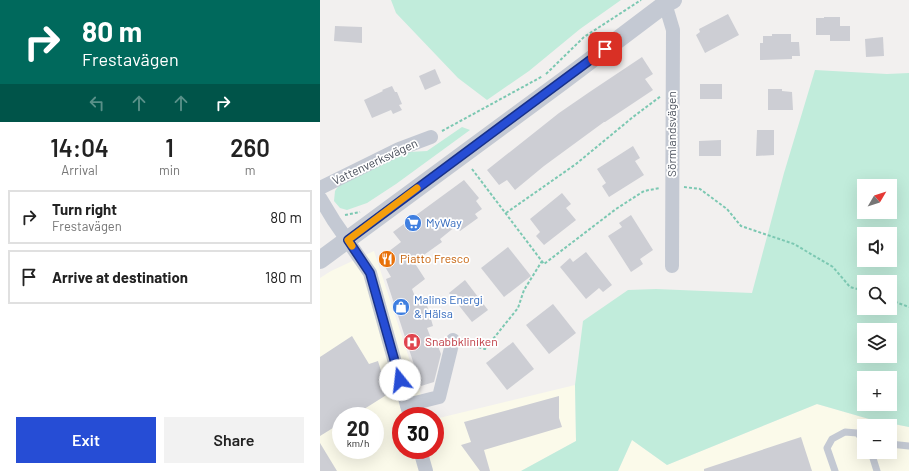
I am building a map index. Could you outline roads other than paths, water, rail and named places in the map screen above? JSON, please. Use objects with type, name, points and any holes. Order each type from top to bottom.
[{"type":"street","name":"Sörmlandsvägen","points":[[667,1],[673,30],[672,266]]},
{"type":"street","points":[[324,257],[557,85],[667,1]]},
{"type":"street","name":"Vattenverksvägen","points":[[320,188],[399,149],[431,137]]},
{"type":"street","points":[[320,198],[370,273],[408,407]]},
{"type":"street","points":[[418,407],[439,397],[453,340]]},
{"type":"street","points":[[423,459],[426,471]]},
{"type":"lane","points":[[834,471],[827,448],[832,440],[845,432],[857,434]]},
{"type":"lane","points":[[897,445],[909,446]]},
{"type":"lane","points":[[873,459],[877,471]]},
{"type":"place","name":"MyWay","points":[[413,223]]},
{"type":"place","name":"Piatto Fresco","points":[[387,259]]},
{"type":"place","name":"Malins Energi & Hälsa","points":[[401,307]]},
{"type":"place","name":"Snabbkliniken","points":[[412,342]]}]
